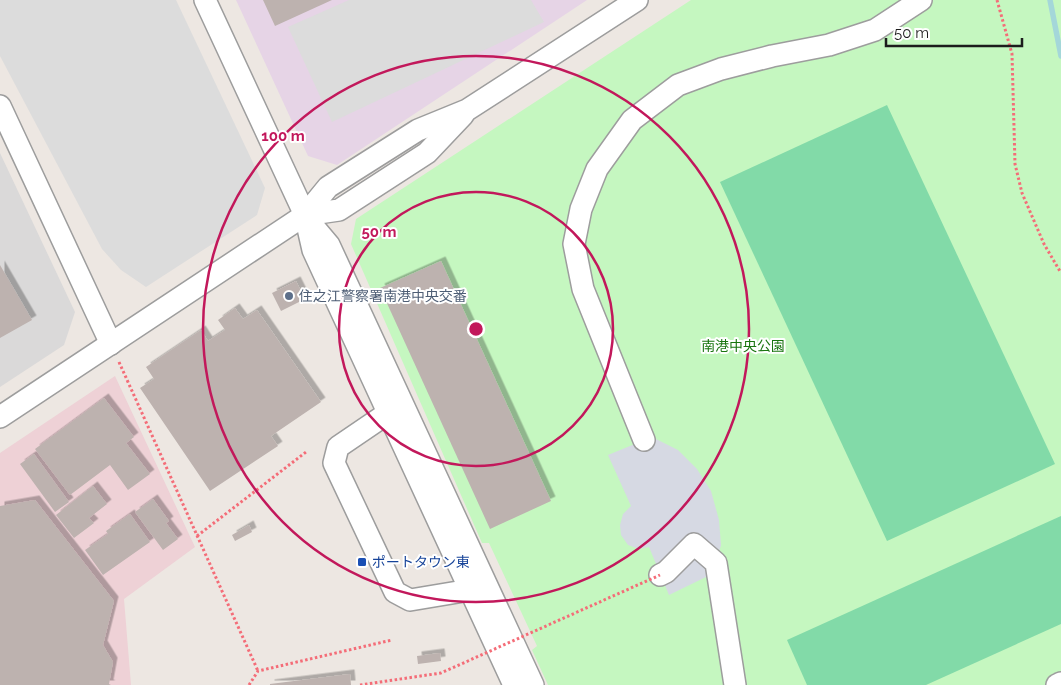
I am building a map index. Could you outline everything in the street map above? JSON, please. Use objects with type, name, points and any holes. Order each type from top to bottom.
[{"type":"street","points":[[205,0],[305,216],[313,250],[514,685]]},
{"type":"street","points":[[0,418],[115,353],[305,216],[340,210],[427,153],[467,110],[637,0]]},
{"type":"street","points":[[644,440],[583,289],[574,244],[581,209],[597,169],[632,120],[678,85],[721,69],[772,56],[829,45],[875,30],[922,0]]},
{"type":"street","points":[[0,106],[115,353]]},
{"type":"street","points":[[305,216],[329,245],[533,685]]},
{"type":"street","points":[[388,413],[338,447],[334,463],[395,592],[410,600],[470,590]]},
{"type":"street","points":[[660,575],[666,572],[694,544],[716,563],[735,685]]},
{"type":"street","points":[[1056,685],[1061,683]]},
{"type":"path","points":[[997,0],[1012,54],[1016,164],[1022,193],[1044,244],[1061,272]]},
{"type":"path","points":[[115,353],[258,671]]},
{"type":"path","points":[[197,536],[306,452]]},
{"type":"path","points":[[360,685],[442,673],[660,575]]},
{"type":"path","points":[[249,685],[258,671],[392,640]]},
{"type":"shaded area","points":[[0,0],[176,0],[265,188],[257,215],[146,287],[121,270],[102,249],[0,56]]},
{"type":"shaded area","points":[[236,0],[587,0],[337,165],[308,156]]},
{"type":"shaded area","points":[[349,0],[531,0],[544,22],[332,122],[288,27]]},
{"type":"shaded area","points":[[0,153],[75,312],[64,345],[0,387]]},
{"type":"shaded area","points":[[115,376],[195,547],[124,599],[131,685],[0,685],[0,453]]},
{"type":"shaded area","points":[[652,437],[678,450],[697,469],[711,491],[719,520],[721,545],[716,563],[706,577],[669,595],[649,547],[639,549],[628,545],[621,535],[620,525],[623,514],[631,506],[608,455]]},
{"type":"green space","name":"南港中央公園","points":[[691,0],[1061,0],[1061,685],[548,685],[532,650],[537,646],[489,543],[482,543],[351,244],[356,219]]},
{"type":"green space","points":[[887,105],[1055,464],[887,541],[720,182]]},
{"type":"green space","points":[[1061,516],[1061,624],[926,685],[807,685],[787,640]]},
{"type":"building","points":[[263,0],[332,0],[275,26]]},
{"type":"building","points":[[441,261],[551,501],[490,529],[380,288]]},
{"type":"building","points":[[0,265],[32,320],[0,338]]},
{"type":"building","name":"住之江警察署南港中央交番","points":[[296,281],[305,299],[281,311],[272,293]]},
{"type":"building","points":[[235,308],[243,319],[257,310],[321,402],[271,436],[278,446],[210,491],[140,388],[154,379],[146,367],[201,330],[208,341],[225,330],[218,320]]},
{"type":"building","points":[[104,398],[134,437],[126,443],[150,474],[128,490],[110,465],[70,495],[35,449]]},
{"type":"building","points":[[34,454],[69,502],[55,512],[20,464]]},
{"type":"building","points":[[93,486],[107,504],[89,518],[94,523],[74,538],[56,515]]},
{"type":"building","points":[[153,499],[169,521],[166,523],[178,539],[163,550],[135,512]]},
{"type":"building","points":[[35,500],[114,601],[103,645],[113,662],[109,684],[111,685],[0,685],[0,506]]},
{"type":"building","points":[[130,514],[150,542],[103,575],[85,550],[108,534],[106,531]]},
{"type":"building","points":[[249,525],[252,532],[235,541],[232,535]]},
{"type":"building","points":[[440,653],[441,661],[418,664],[417,656]]},
{"type":"building","points":[[350,674],[351,685],[270,685],[270,684]]},
{"type":"waterway","points":[[1050,0],[1061,56]]},
{"type":"place","name":"住之江警察署南港中央交番","points":[[289,296]]},
{"type":"place","name":"ポートタウン東","points":[[362,562]]}]
